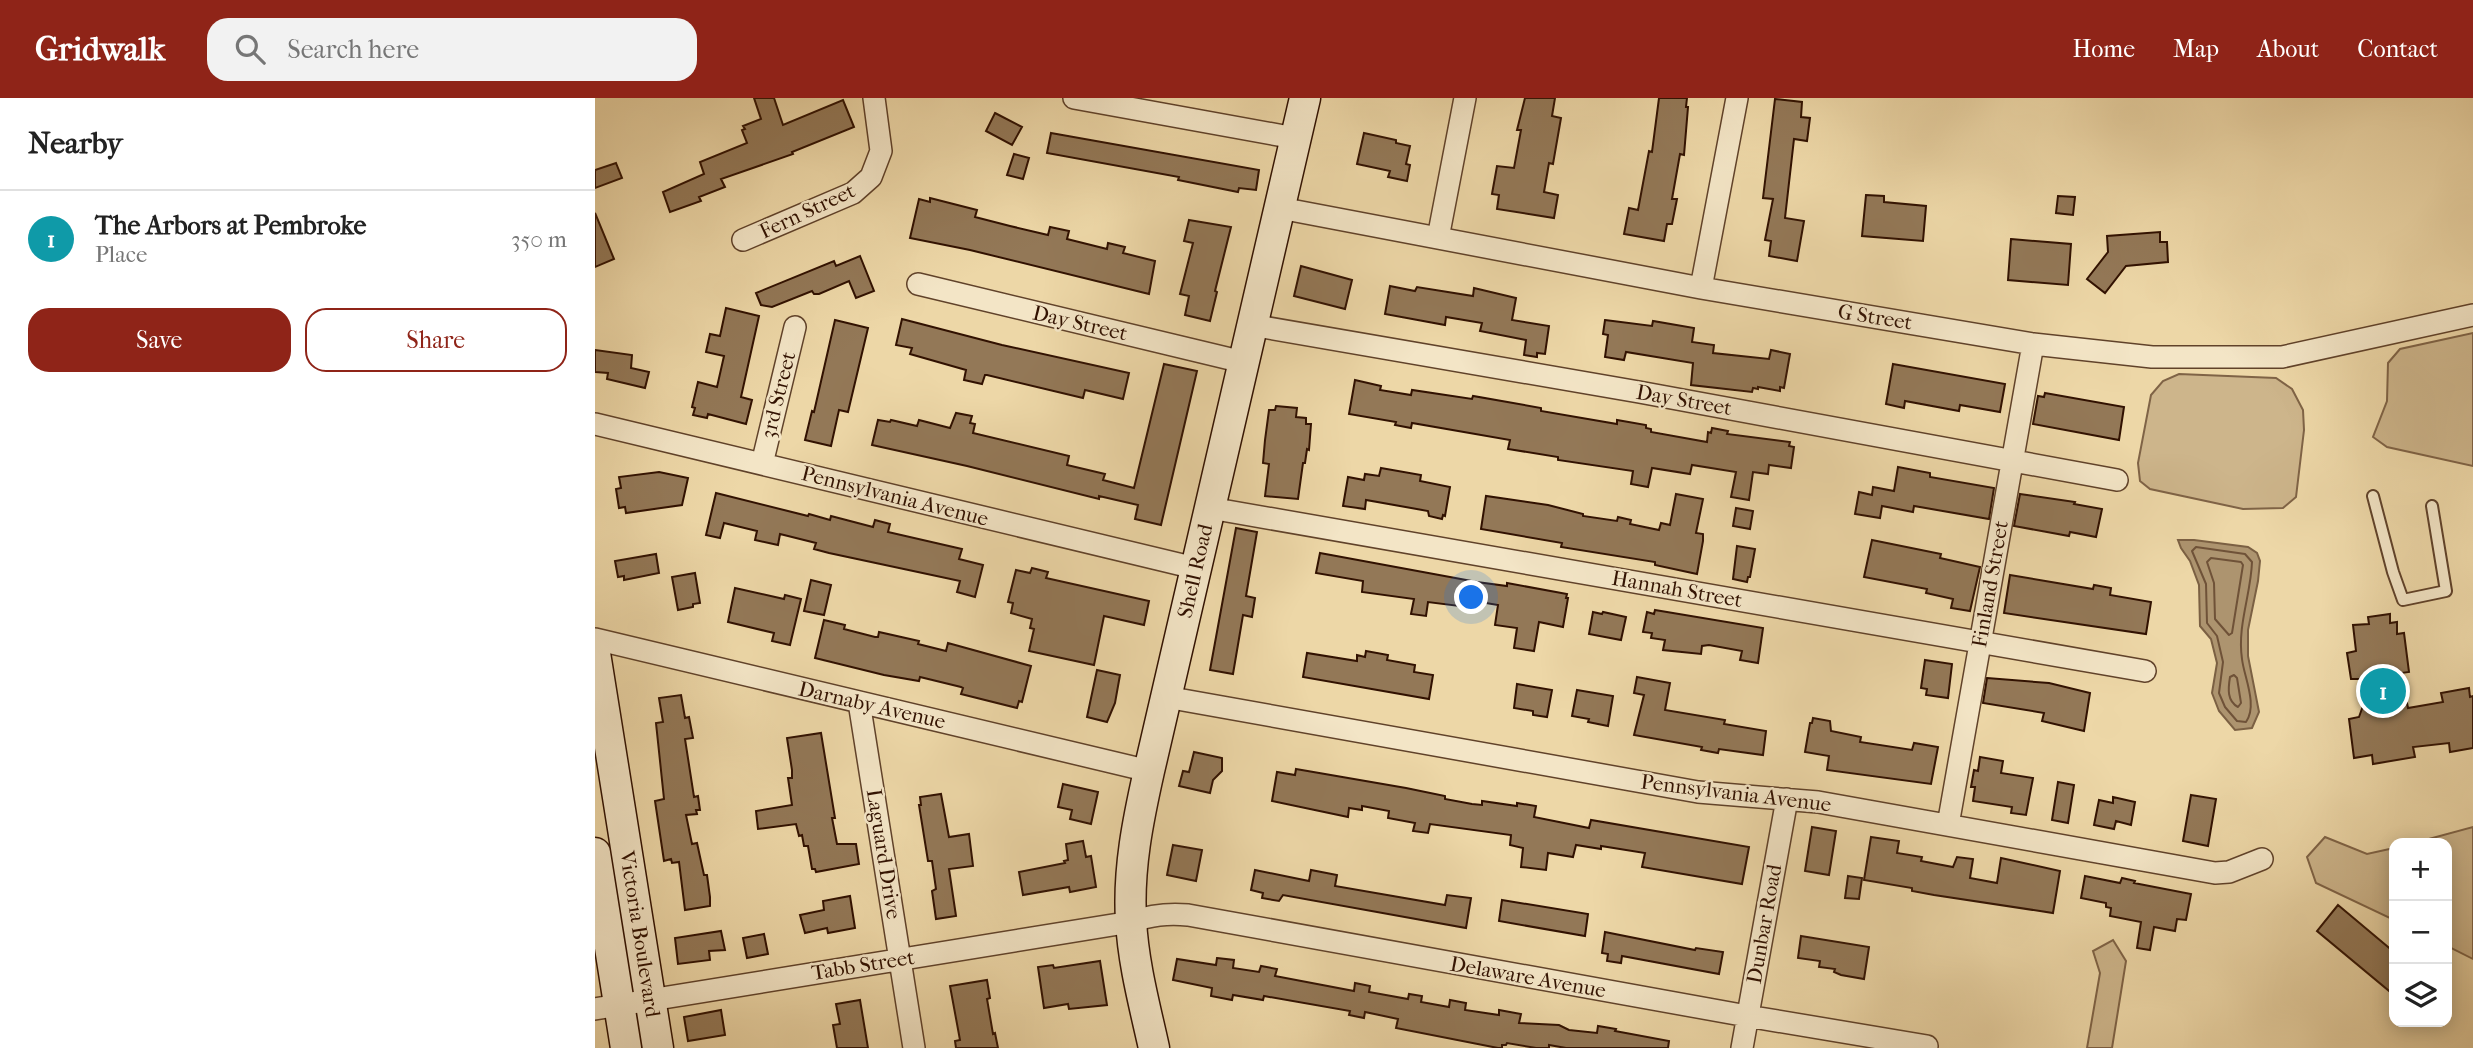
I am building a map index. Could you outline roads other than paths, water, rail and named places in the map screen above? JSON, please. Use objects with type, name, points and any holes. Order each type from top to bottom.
[{"type":"street","name":"Fern Street","points":[[743,240],[853,193],[871,177],[881,151],[874,98]]},
{"type":"street","points":[[1074,98],[1296,138]]},
{"type":"street","name":"Shell Road","points":[[1154,1048],[1137,967],[1131,922],[1133,849],[1195,568],[1305,98]]},
{"type":"street","points":[[1438,238],[1465,98]]},
{"type":"street","points":[[1701,288],[1737,98]]},
{"type":"street","name":"G Street","points":[[1280,208],[1701,288],[2033,344],[2152,357],[2282,356],[2473,315]]},
{"type":"street","name":"Day Street","points":[[918,284],[1243,362]]},
{"type":"street","name":"Day Street","points":[[1251,325],[2117,480]]},
{"type":"street","name":"3rd Street","points":[[762,464],[795,327]]},
{"type":"street","name":"Finland Street","points":[[1948,825],[2033,344]]},
{"type":"street","name":"Pennsylvania Avenue","points":[[595,424],[1195,568]]},
{"type":"street","name":"Hannah Street","points":[[1210,508],[2145,671]]},
{"type":"street","name":"Darnaby Avenue","points":[[595,639],[1149,771]]},
{"type":"street","name":"Victoria Boulevard","points":[[595,653],[658,1048]]},
{"type":"street","name":"Pennsylvania Avenue","points":[[1166,697],[1698,792],[1818,802],[2215,873],[2229,872],[2262,859]]},
{"type":"street","name":"Laguard Drive","points":[[859,702],[914,1048]]},
{"type":"street","name":"Dunbar Road","points":[[1742,1048],[1787,799]]},
{"type":"street","name":"Victoria Boulevard","points":[[595,853],[607,1007],[626,1048]]},
{"type":"street","name":"Delaware Avenue","points":[[1131,922],[1165,913],[1188,915],[1927,1046]]},
{"type":"street","name":"Tabb Street","points":[[607,1007],[1131,922]]},
{"type":"lane","points":[[2374,496],[2393,572],[2403,600],[2446,591],[2432,506]]},
{"type":"water","points":[[2178,540],[2248,547],[2257,553],[2260,561],[2258,581],[2248,630],[2248,656],[2259,712],[2252,728],[2235,730],[2219,711],[2212,693],[2217,663],[2211,639],[2200,626],[2199,585]]},
{"type":"place","name":"The Arbors at Pembroke","points":[[2383,691]]}]
